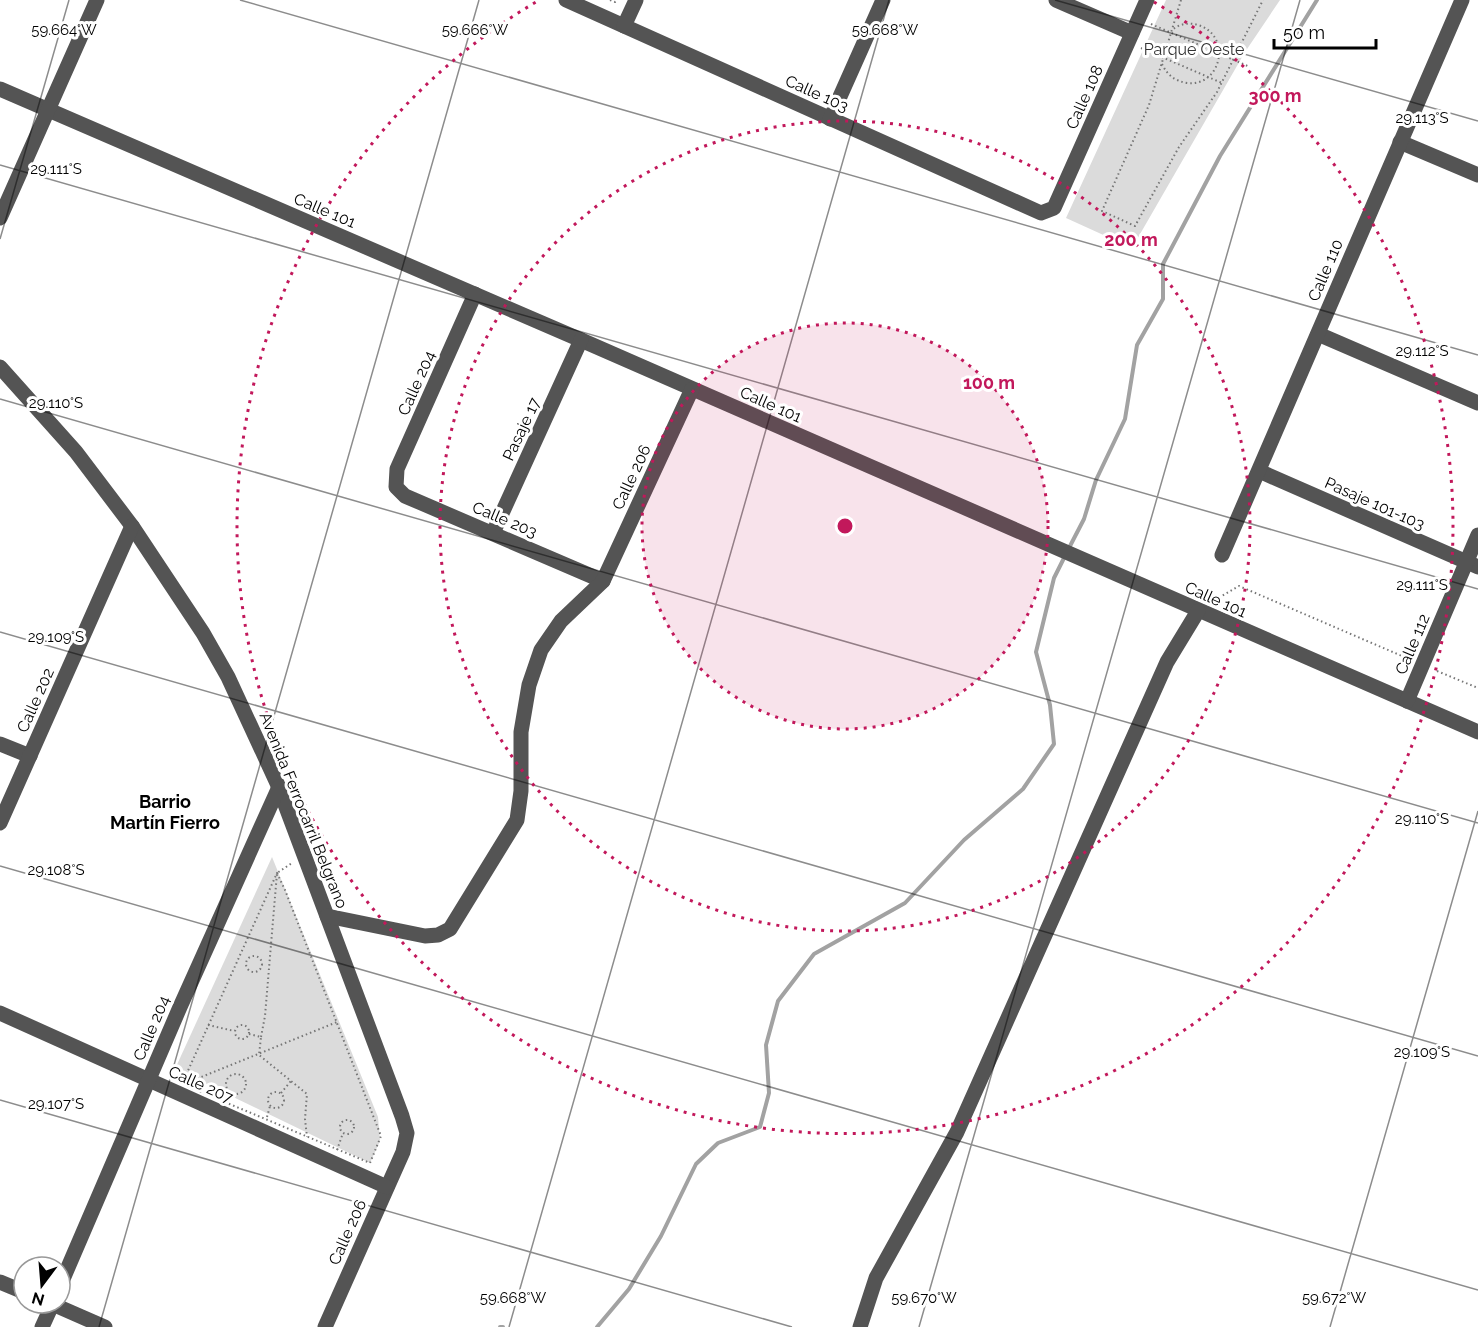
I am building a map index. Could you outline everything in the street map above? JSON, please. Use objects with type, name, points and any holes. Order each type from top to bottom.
[{"type":"street","points":[[0,218],[97,0]]},
{"type":"street","name":"Calle 103","points":[[566,0],[1041,213],[1054,208]]},
{"type":"street","points":[[624,26],[636,0]]},
{"type":"street","points":[[830,119],[883,0]]},
{"type":"street","points":[[1056,0],[1130,38]]},
{"type":"street","name":"Calle 108","points":[[1054,208],[1147,0]]},
{"type":"street","name":"Calle 110","points":[[1222,555],[1462,0]]},
{"type":"street","name":"Calle 101","points":[[0,89],[1478,732]]},
{"type":"street","points":[[1400,142],[1478,176]]},
{"type":"street","name":"Calle 204","points":[[396,487],[397,469],[475,294]]},
{"type":"street","points":[[1318,334],[1478,403]]},
{"type":"street","name":"Pasaje 17","points":[[493,533],[581,340]]},
{"type":"street","name":"Avenida Ferrocarril Belgrano","points":[[0,367],[76,452],[132,526],[202,633],[248,715],[279,787],[402,1116],[407,1133],[403,1152]]},
{"type":"street","name":"Calle 206","points":[[603,581],[692,389]]},
{"type":"street","name":"Pasaje 101-103","points":[[1258,471],[1472,565]]},
{"type":"street","name":"Calle 203","points":[[396,487],[405,496],[603,581]]},
{"type":"street","name":"Calle 202","points":[[0,823],[132,526]]},
{"type":"street","name":"Calle 112","points":[[1407,702],[1422,664],[1472,565],[1478,535]]},
{"type":"street","points":[[327,916],[425,936],[438,935],[450,929],[518,820],[521,791],[521,732],[529,685],[541,650],[561,621],[603,581]]},
{"type":"street","points":[[860,1327],[876,1278],[957,1132],[1167,662],[1198,610]]},
{"type":"street","points":[[0,744],[30,756]]},
{"type":"street","name":"Calle 204","points":[[72,1258],[148,1080],[279,787]]},
{"type":"street","name":"Calle 207","points":[[0,1013],[387,1187]]},
{"type":"street","name":"Calle 206","points":[[325,1327],[403,1152]]},
{"type":"street","points":[[72,1312],[105,1327]]},
{"type":"path","points":[[610,0],[615,2],[616,0]]},
{"type":"path","points":[[1181,0],[1149,105],[1102,211],[1135,226],[1179,147],[1222,83],[1263,0]]},
{"type":"path","points":[[1138,18],[1250,67]]},
{"type":"path","points":[[1162,63],[1172,78],[1191,83],[1208,77],[1216,68],[1220,53],[1217,40],[1211,32],[1204,27],[1185,24],[1171,31]]},
{"type":"path","points":[[1130,38],[1163,58],[1222,83]]},
{"type":"path","points":[[1198,610],[1239,586],[1478,688]]},
{"type":"path","points":[[182,1084],[277,873],[304,855]]},
{"type":"path","points":[[259,1054],[266,1016],[277,873]]},
{"type":"path","points":[[182,1084],[370,1163],[381,1136],[277,873]]},
{"type":"path","points":[[252,957],[257,957],[261,960],[261,965],[257,971],[252,971],[247,967],[247,962],[252,957]]},
{"type":"path","points":[[237,959],[247,962]]},
{"type":"path","points":[[261,965],[268,967]]},
{"type":"path","points":[[182,1084],[337,1022]]},
{"type":"path","points":[[208,1025],[234,1031]]},
{"type":"path","points":[[234,1031],[236,1027],[243,1025],[247,1027],[249,1034]]},
{"type":"path","points":[[234,1031],[235,1036],[242,1039],[249,1034]]},
{"type":"path","points":[[249,1034],[261,1037]]},
{"type":"path","points":[[259,1054],[307,1094],[305,1119],[307,1138]]},
{"type":"path","points":[[230,1066],[232,1075],[226,1083],[227,1090],[233,1094],[239,1094],[245,1090],[246,1081],[242,1076],[232,1075]]},
{"type":"path","points":[[280,1094],[291,1081]]},
{"type":"path","points":[[266,1120],[270,1105],[269,1096],[273,1093],[280,1094],[284,1100],[282,1105],[275,1108],[270,1105]]},
{"type":"path","points":[[347,1119],[354,1127],[352,1132],[343,1133],[339,1127],[347,1119]]},
{"type":"path","points":[[337,1150],[343,1133]]},
{"type":"green space","name":"Parque Oeste","points":[[1166,0],[1280,0],[1245,52],[1132,248],[1066,218]]},
{"type":"green space","points":[[272,857],[378,1117],[380,1141],[370,1163],[175,1069]]},
{"type":"waterway","points":[[1069,548],[1084,519],[1096,480],[1125,419],[1137,345],[1163,299],[1163,264],[1220,156],[1317,0]]},
{"type":"waterway","points":[[597,1327],[629,1289],[661,1236],[696,1164],[718,1143],[760,1127],[769,1093],[766,1045],[778,1001],[814,954],[905,903],[964,840],[1023,789],[1054,744],[1050,705],[1036,652],[1054,578],[1066,554]]},
{"type":"district","name":"Barrio Martín Fierro","points":[[165,812]]}]
